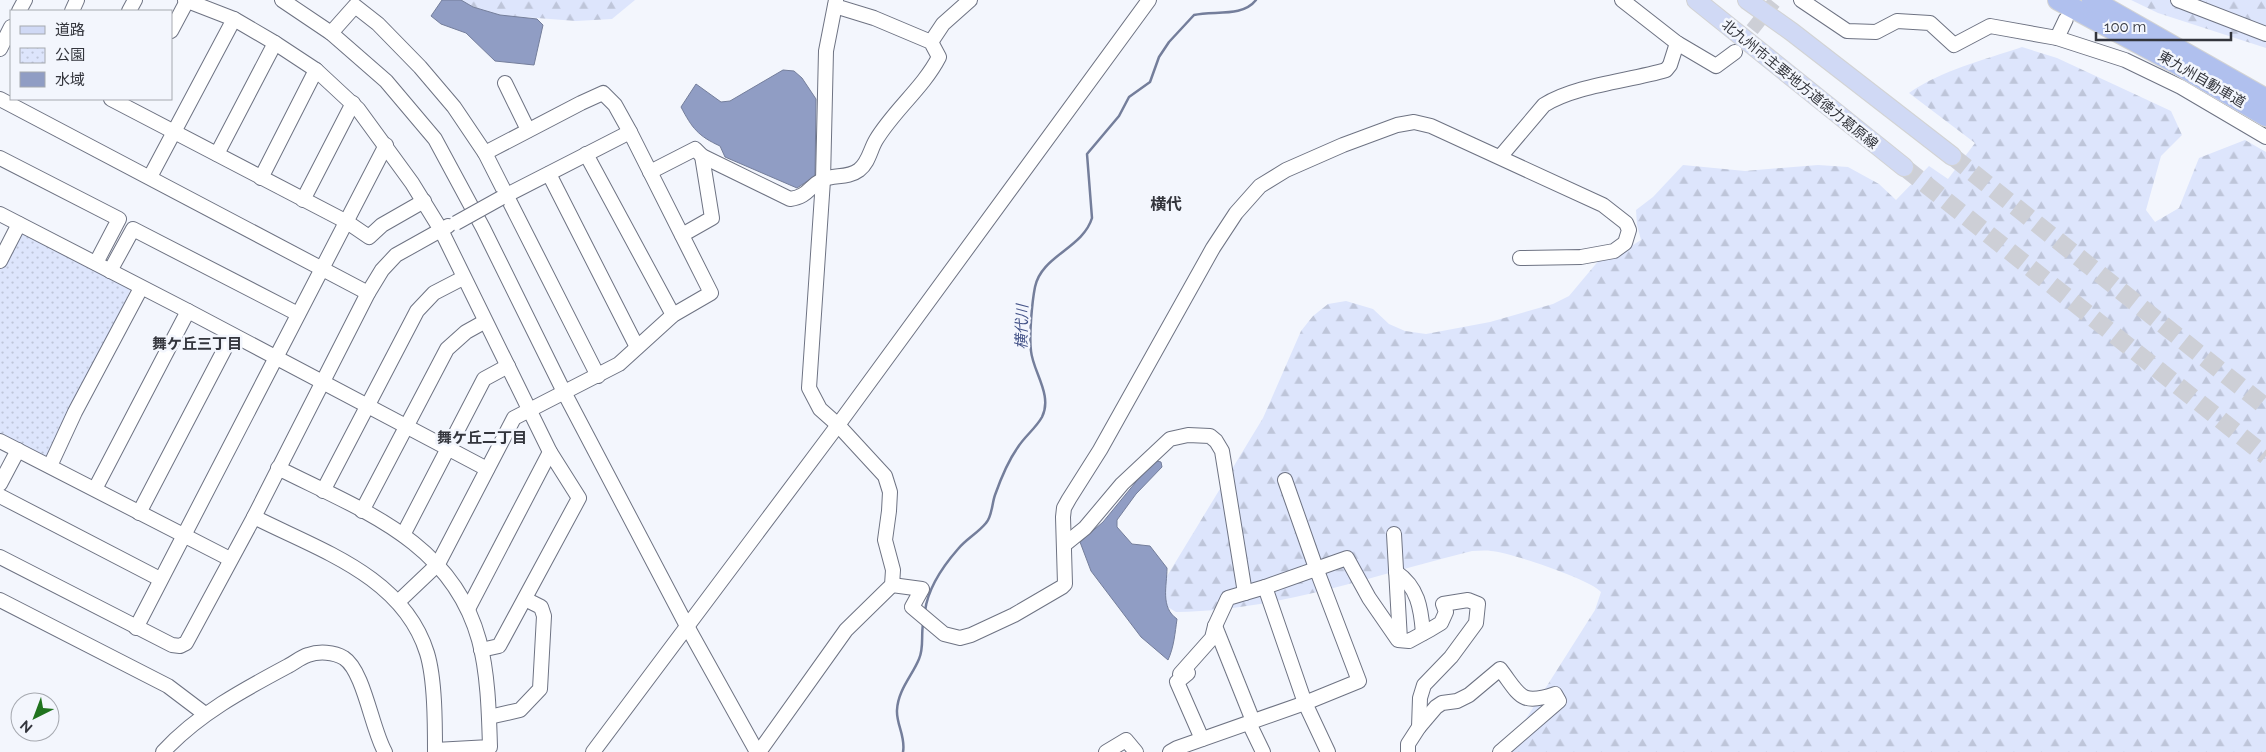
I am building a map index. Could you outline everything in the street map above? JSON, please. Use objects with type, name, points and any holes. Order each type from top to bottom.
[{"type":"highway","name":"東九州自動車道","points":[[2058,0],[2188,70],[2266,116]]},
{"type":"highway","name":"東九州自動車道","points":[[2092,0],[2266,99]]},
{"type":"main road","name":"北九州市主要地方道徳力葛原線","points":[[1696,0],[1904,167]]},
{"type":"main road","points":[[1747,0],[1792,32],[1952,156]]},
{"type":"street","points":[[172,29],[186,0],[234,19],[316,70],[353,103],[386,145],[424,201],[550,452],[579,498],[499,646],[481,650]]},
{"type":"street","points":[[282,0],[331,33],[386,81],[435,139],[483,228],[565,394],[688,628],[758,752],[846,630],[892,585],[893,570],[885,540],[890,492],[885,476],[820,408],[809,388],[823,180],[826,51],[836,3],[931,42],[939,57],[930,74],[889,120],[859,170],[846,177],[823,180],[801,197],[790,198],[702,156],[695,149],[650,172]]},
{"type":"street","points":[[931,42],[943,24],[970,0]]},
{"type":"street","points":[[593,752],[688,628],[1149,0]]},
{"type":"street","points":[[1622,0],[1677,43],[1716,66],[1735,52]]},
{"type":"street","points":[[1801,0],[1847,31],[1876,32],[1897,21],[1930,23],[1954,45],[1990,26],[2057,38],[2125,60],[2181,87],[2266,137]]},
{"type":"street","points":[[2178,0],[2266,34]]},
{"type":"street","points":[[331,33],[355,6],[378,24],[420,67],[454,107],[485,153],[504,197],[598,376]]},
{"type":"street","points":[[150,177],[234,19]]},
{"type":"street","points":[[2057,38],[2066,19]]},
{"type":"street","points":[[5,48],[10,30]]},
{"type":"street","points":[[217,154],[275,43]]},
{"type":"street","points":[[1500,157],[1544,105],[1552,100],[1576,92],[1666,70],[1670,65],[1677,43]]},
{"type":"street","points":[[261,178],[316,70]]},
{"type":"street","points":[[505,83],[528,130]]},
{"type":"street","points":[[398,601],[438,564],[514,418],[565,394],[619,364],[673,315],[711,293],[630,132],[615,105],[603,93],[485,153]]},
{"type":"street","points":[[0,99],[368,292]]},
{"type":"street","points":[[116,100],[134,104],[174,132],[347,222],[369,237],[382,225],[424,201]]},
{"type":"street","points":[[303,200],[353,103]]},
{"type":"street","points":[[892,585],[922,589],[912,607],[944,634],[960,638],[971,635],[1014,615],[1065,584],[1063,517],[1066,503],[1100,450],[1213,248],[1236,213],[1260,186],[1286,170],[1343,145],[1397,125],[1414,122],[1431,126],[1603,204],[1626,222],[1628,230],[1625,243],[1614,251],[1581,256],[1520,258]]},
{"type":"street","points":[[0,557],[172,645],[180,646],[186,643],[254,516],[368,292],[382,270],[396,255],[440,230],[630,132]]},
{"type":"street","points":[[136,628],[386,145]]},
{"type":"street","points":[[586,154],[673,315]]},
{"type":"street","points":[[682,235],[712,218],[702,156]]},
{"type":"street","points":[[0,158],[120,219],[96,263]]},
{"type":"street","points":[[548,174],[637,348]]},
{"type":"street","points":[[0,214],[141,288],[188,310],[487,469]]},
{"type":"street","points":[[0,261],[19,224]]},
{"type":"street","points":[[110,271],[133,229],[298,314]]},
{"type":"street","points":[[323,491],[417,311],[434,293],[464,278]]},
{"type":"street","points":[[50,466],[75,412],[141,288]]},
{"type":"street","points":[[94,489],[188,310]]},
{"type":"street","points":[[362,511],[448,349],[466,332],[484,322]]},
{"type":"street","points":[[139,513],[232,335]]},
{"type":"street","points":[[403,535],[484,379],[508,366]]},
{"type":"street","points":[[1064,545],[1085,528],[1122,484],[1170,439],[1188,435],[1210,436],[1216,441],[1222,451],[1245,593]]},
{"type":"street","points":[[1,444],[50,466],[230,559]]},
{"type":"street","points":[[0,484],[18,450]]},
{"type":"street","points":[[468,609],[550,452]]},
{"type":"street","points":[[254,516],[343,561],[372,578],[398,601],[417,628],[428,654],[435,751],[490,747],[489,717],[481,650],[468,609],[450,578],[422,549],[403,535],[362,511],[278,468]]},
{"type":"street","points":[[1170,752],[1177,748],[1201,744],[1251,722],[1359,681],[1285,480]]},
{"type":"street","points":[[0,496],[160,579]]},
{"type":"street","points":[[1394,534],[1400,640]]},
{"type":"street","points":[[1201,744],[1178,682],[1212,638],[1214,626],[1228,598],[1347,558],[1368,598],[1398,640],[1409,641],[1441,623],[1446,612],[1443,604],[1468,600],[1478,604],[1476,623],[1451,657],[1424,684],[1420,698],[1419,727]]},
{"type":"street","points":[[1396,572],[1408,580],[1415,591],[1422,616],[1422,634]]},
{"type":"street","points":[[1265,587],[1305,703],[1328,752]]},
{"type":"street","points":[[489,717],[520,710],[540,689],[544,616],[541,607],[525,598]]},
{"type":"street","points":[[0,600],[168,686],[205,714]]},
{"type":"street","points":[[1214,626],[1263,752]]},
{"type":"street","points":[[163,752],[205,714],[267,676],[307,655],[321,652],[335,654],[346,659],[358,679],[385,752]]},
{"type":"street","points":[[1408,752],[1408,744],[1436,707],[1469,695],[1500,668],[1522,697],[1536,700],[1555,694],[1558,701],[1500,752]]},
{"type":"street","points":[[1106,752],[1126,740],[1136,752]]},
{"type":"green space","points":[[461,0],[635,0],[612,19],[576,21],[500,15],[473,7]]},
{"type":"green space","points":[[2131,0],[2266,0],[2266,48],[2158,13]]},
{"type":"green space","points":[[2022,47],[2057,58],[2171,111],[2182,135],[2161,156],[2146,210],[2155,222],[2179,208],[2199,158],[2245,140],[2266,152],[2266,752],[1510,752],[1519,730],[1595,610],[1601,592],[1583,581],[1515,556],[1489,551],[1472,551],[1325,590],[1251,605],[1214,610],[1176,612],[1166,606],[1161,599],[1158,591],[1263,418],[1301,331],[1313,316],[1328,304],[1346,301],[1373,309],[1389,324],[1405,331],[1426,334],[1490,322],[1553,304],[1569,296],[1600,259],[1620,253],[1641,240],[1636,210],[1653,197],[1683,165],[1745,171],[1818,165],[1848,167],[1879,184],[1896,200],[1929,166],[1948,179],[1975,143],[1909,93],[1949,72]]},
{"type":"green space","points":[[20,231],[131,289],[48,458],[0,433],[0,270]]},
{"type":"water","points":[[442,0],[461,0],[473,7],[500,15],[537,19],[543,25],[534,65],[495,61],[466,33],[441,24],[431,16]]},
{"type":"water","points":[[783,70],[794,71],[802,78],[816,99],[815,176],[797,188],[725,157],[720,146],[696,131],[681,107],[696,84],[721,102],[730,101]]},
{"type":"water","points":[[1157,461],[1161,462],[1162,467],[1136,494],[1117,520],[1117,527],[1132,544],[1150,546],[1167,568],[1166,602],[1168,608],[1177,619],[1173,645],[1168,660],[1141,637],[1091,571],[1080,542],[1103,522],[1149,466]]},
{"type":"waterway","name":"横代川","points":[[925,611],[929,594],[942,570],[961,545],[988,520],[1002,476],[1014,452],[1037,425],[1045,409],[1044,392],[1032,359],[1030,345],[1034,293],[1039,276],[1045,267],[1080,237],[1092,218],[1087,154],[1119,116],[1129,97],[1150,82],[1159,57],[1169,42],[1194,15],[1235,11],[1250,6],[1256,0]]},
{"type":"waterway","name":"横代川","points":[[903,752],[904,746],[897,715],[898,703],[921,655],[923,624]]},
{"type":"tunnel","points":[[1739,46],[1776,0]]},
{"type":"tunnel","points":[[1952,156],[2266,407]]},
{"type":"tunnel","points":[[1904,167],[2266,456]]},
{"type":"district","name":"横代","points":[[1166,204]]},
{"type":"district","name":"舞ケ丘三丁目","points":[[197,344]]},
{"type":"district","name":"舞ケ丘二丁目","points":[[482,438]]}]
